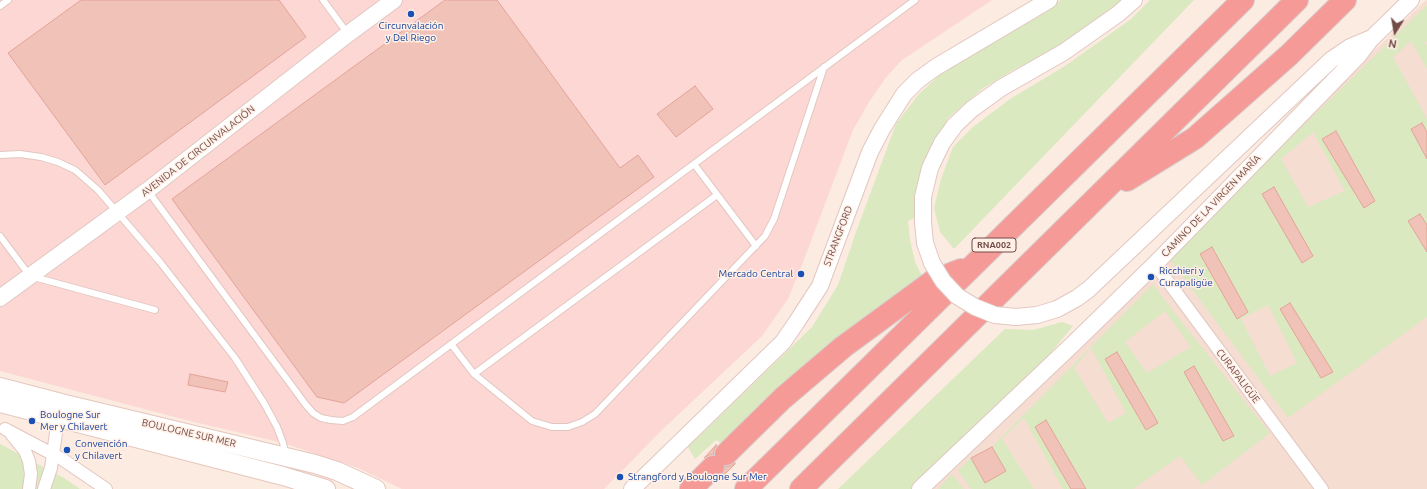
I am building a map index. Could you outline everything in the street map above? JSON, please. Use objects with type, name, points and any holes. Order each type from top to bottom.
[{"type":"highway","points":[[1206,36],[1228,0]]},
{"type":"highway","name":"RNA002","points":[[746,489],[1243,0]]},
{"type":"highway","points":[[801,489],[1297,0]]},
{"type":"highway","points":[[1095,199],[1195,138],[1289,55],[1345,0]]},
{"type":"highway","points":[[691,489],[783,398],[843,347],[934,281],[973,265]]},
{"type":"main road","name":"BOULOGNE SUR MER","points":[[0,387],[65,404],[286,456],[337,471],[376,489]]},
{"type":"main road","name":"BOULOGNE SUR MER","points":[[0,403],[283,476],[326,489]]},
{"type":"street","name":"AVENIDA DE CIRCUNVALACIÓN","points":[[0,298],[148,190],[348,34],[394,0]]},
{"type":"street","name":"STRANGFORD","points":[[632,489],[783,342],[820,286],[870,152],[904,94],[918,80],[936,67],[1049,0]]},
{"type":"street","points":[[1134,0],[1118,14],[1064,52],[1001,88],[972,109],[955,125],[942,143],[930,168],[923,197],[925,243],[932,263],[943,281],[957,296],[975,307],[995,315],[1016,318],[1037,315],[1057,309],[1076,298],[1089,289],[1331,60],[1350,47],[1370,38]]},
{"type":"street","name":"CAMINO DE LA VIRGEN MARÍA","points":[[920,489],[1074,344],[1155,264],[1358,56],[1370,38],[1411,0]]},
{"type":"street","name":"CURAPALIGÜE","points":[[1155,264],[1322,489]]},
{"type":"street","points":[[44,489],[51,468],[57,426],[62,419]]},
{"type":"street","points":[[3,428],[62,459],[106,489]]},
{"type":"street","points":[[3,428],[16,438],[25,451],[29,461],[29,489]]},
{"type":"lane","points":[[0,6],[8,0]]},
{"type":"lane","points":[[323,0],[348,34]]},
{"type":"lane","points":[[148,190],[306,405],[313,413],[321,418],[343,421],[353,417],[915,0]]},
{"type":"lane","points":[[451,344],[474,374],[532,421],[552,427],[568,427],[582,422],[595,414],[765,236],[774,219],[824,67]]},
{"type":"lane","points":[[0,155],[20,154],[41,156],[58,162],[75,170],[98,190],[160,262],[235,358],[264,403],[277,427],[286,456]]},
{"type":"lane","points":[[694,164],[756,246]]},
{"type":"lane","points":[[474,374],[717,194]]},
{"type":"lane","points":[[0,236],[30,276],[155,310]]},
{"type":"shaded area","name":"Mercado Central","points":[[0,0],[992,0],[902,60],[887,76],[869,102],[853,130],[788,299],[762,336],[664,428],[604,489],[402,489],[358,468],[283,443],[186,420],[0,371]]},
{"type":"shaded area","points":[[1426,0],[1427,489],[928,489]]},
{"type":"green space","points":[[1061,0],[1126,0],[1057,51],[1013,70],[982,89],[948,118],[937,141],[917,217],[908,221],[910,240],[915,262],[925,282],[725,445],[716,440],[695,459],[688,447],[812,327],[838,285],[896,124],[918,95],[947,68],[995,41]]},
{"type":"green space","points":[[1150,0],[1194,0],[954,249],[940,232],[934,208],[941,179],[953,147],[973,127],[1010,99],[1065,66],[1131,19]]},
{"type":"green space","points":[[1427,5],[1427,41],[1425,42],[1427,46],[1427,69],[1411,41],[1393,57],[1427,119],[1427,132],[1422,123],[1411,129],[1427,159],[1427,225],[1420,214],[1408,221],[1427,252],[1427,317],[1288,418],[1168,257]],"holes":[[[1336,131],[1375,201],[1364,207],[1322,139]],[[1313,132],[1345,191],[1308,207],[1281,159]],[[1274,187],[1313,256],[1302,262],[1262,194]],[[1212,247],[1248,312],[1237,319],[1200,254]],[[1289,303],[1333,372],[1321,377],[1280,310]],[[1268,305],[1297,363],[1270,376],[1241,319]]]},
{"type":"green space","points":[[1153,284],[1270,433],[1202,485],[1180,456],[1133,489],[1086,489],[1046,421],[1035,427],[1071,489],[1063,489],[1024,418],[1002,439],[1034,489],[971,489],[958,470],[971,458],[985,483],[1006,471],[992,447]],"holes":[[[1165,311],[1191,347],[1147,373],[1125,342]],[[1091,348],[1126,413],[1108,423],[1074,368]],[[1194,367],[1234,436],[1223,441],[1184,372]]]},
{"type":"green space","points":[[1062,322],[1073,326],[1043,362],[913,489],[838,489],[1005,329],[1033,330]]},
{"type":"green space","points":[[0,444],[64,478],[80,489],[0,489]]},
{"type":"green space","points":[[952,474],[964,489],[938,489]]},
{"type":"building","points":[[81,0],[279,0],[306,37],[105,185],[8,53]]},
{"type":"building","points":[[445,0],[497,0],[620,168],[638,155],[654,177],[344,403],[317,397],[172,199]]},
{"type":"building","points":[[695,86],[713,109],[676,137],[657,114]]},
{"type":"building","points":[[1422,123],[1427,132],[1427,159],[1411,129]]},
{"type":"building","points":[[1336,131],[1375,201],[1364,208],[1322,139]]},
{"type":"building","points":[[1274,187],[1313,256],[1302,263],[1262,194]]},
{"type":"building","points":[[1420,214],[1427,225],[1427,252],[1408,221]]},
{"type":"building","points":[[1212,247],[1248,312],[1237,319],[1200,254]]},
{"type":"building","points":[[1290,303],[1333,372],[1321,378],[1280,309]]},
{"type":"building","points":[[1117,352],[1158,423],[1146,430],[1105,359]]},
{"type":"building","points":[[1194,366],[1234,436],[1223,441],[1184,372]]},
{"type":"building","points":[[190,374],[228,382],[225,392],[188,385]]},
{"type":"building","points":[[1046,420],[1086,489],[1071,489],[1035,427]]},
{"type":"building","points":[[716,445],[714,455],[709,455],[704,458]]},
{"type":"building","points":[[992,447],[1006,471],[985,483],[971,458]]},
{"type":"building","points":[[735,464],[722,477],[725,466]]},
{"type":"place","name":"Circunvalación y Del Riego","points":[[411,14]]},
{"type":"place","name":"Mercado Central","points":[[801,274]]},
{"type":"place","name":"Ricchieri y Curapaligüe","points":[[1151,277]]},
{"type":"place","name":"Boulogne Sur Mer y Chilavert","points":[[32,421]]},
{"type":"place","name":"Convención y Chilavert","points":[[67,450]]},
{"type":"place","name":"Strangford y Boulogne Sur Mer","points":[[620,477]]}]
